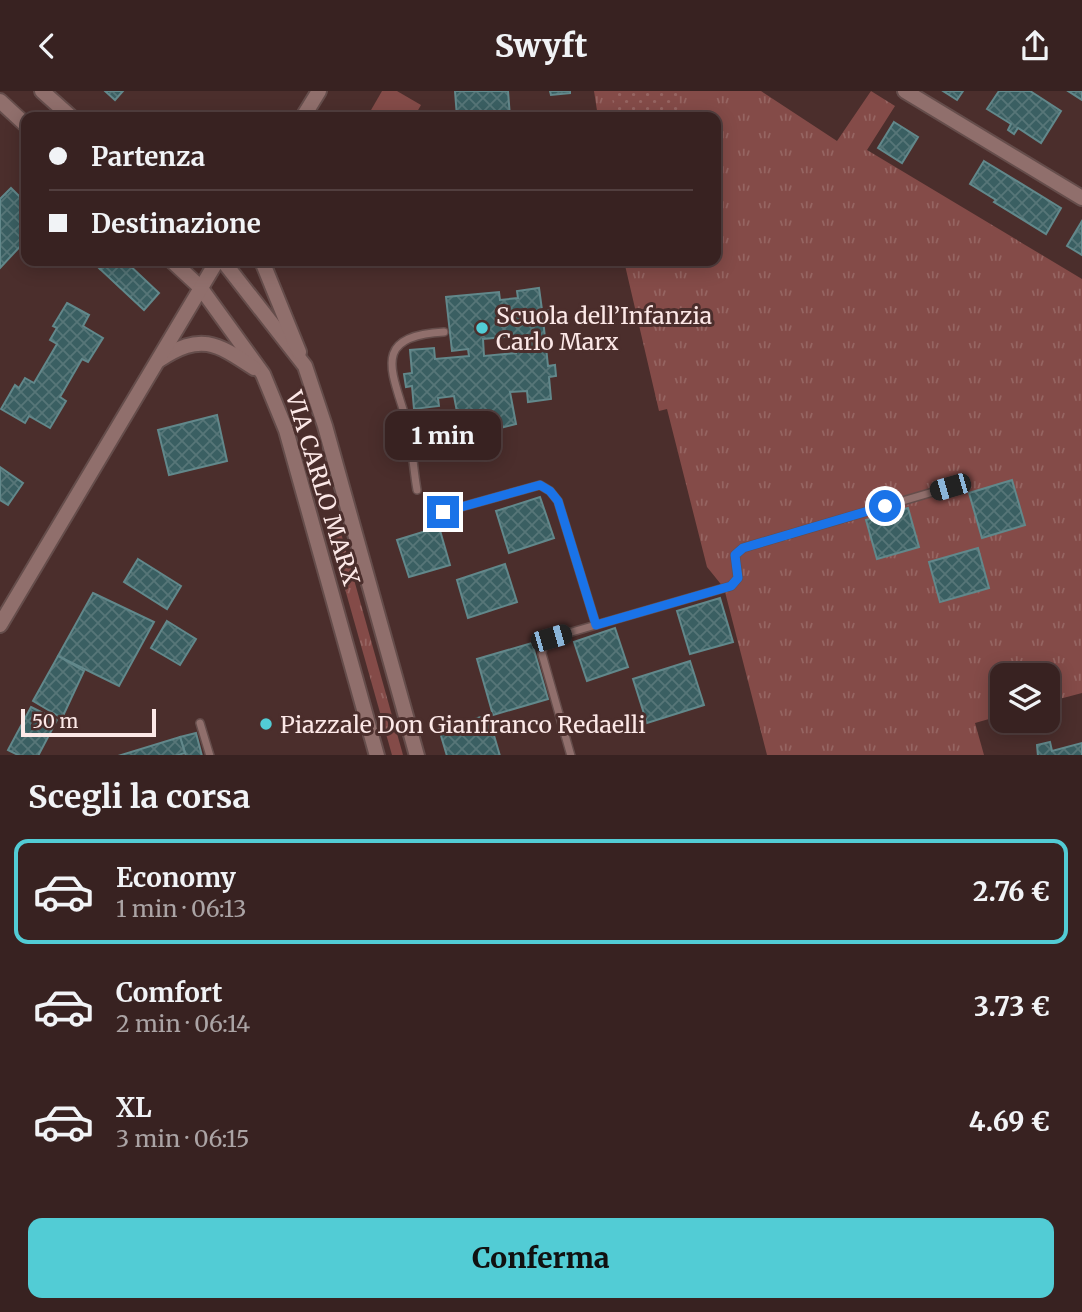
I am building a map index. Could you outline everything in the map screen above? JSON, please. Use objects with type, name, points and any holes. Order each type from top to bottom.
[{"type":"street","points":[[42,91],[65,112]]},
{"type":"street","points":[[306,112],[319,91]]},
{"type":"street","points":[[905,91],[1082,198]]},
{"type":"street","points":[[0,101],[21,120]]},
{"type":"street","name":"VIA CARLO MARX","points":[[177,266],[200,288],[264,375],[286,431],[377,755]]},
{"type":"street","points":[[0,625],[214,266]]},
{"type":"street","name":"VIA CARLO MARX","points":[[227,266],[305,366]]},
{"type":"street","name":"VIA CARLO MARX","points":[[264,266],[305,366],[325,426],[417,755]]},
{"type":"street","points":[[155,363],[183,346],[205,343],[229,352],[264,375]]},
{"type":"lane","points":[[417,490],[407,422],[391,369],[394,351],[404,340],[420,334],[444,332]]},
{"type":"lane","points":[[443,512],[540,485],[550,491],[558,501],[596,625]]},
{"type":"lane","points":[[571,755],[542,654],[543,645],[551,638],[731,586],[738,578],[735,555],[743,548],[950,487]]},
{"type":"lane","points":[[200,723],[210,755]]},
{"type":"green space","points":[[382,91],[397,91],[421,105],[417,112],[370,112]]},
{"type":"green space","points":[[594,91],[761,91],[837,141],[871,91],[895,106],[867,150],[1082,279],[1082,693],[1060,699],[1060,663],[990,663],[990,719],[975,723],[984,755],[767,755],[724,588],[707,567],[667,409],[659,411],[625,266],[721,266],[721,112],[597,112]]},
{"type":"green space","points":[[611,91],[677,91],[680,112],[614,112]]},
{"type":"green space","points":[[341,533],[403,755],[392,755],[330,536]]},
{"type":"building","points":[[105,91],[123,91],[115,100]]},
{"type":"building","points":[[455,91],[508,91],[510,112],[457,112]]},
{"type":"building","points":[[550,91],[570,91],[570,93],[551,95]]},
{"type":"building","points":[[943,91],[963,91],[957,100]]},
{"type":"building","points":[[999,91],[1030,91],[1061,111],[1041,143],[1018,128],[1014,134],[1008,130],[1011,124],[987,109]]},
{"type":"building","points":[[1068,91],[1082,91],[1082,100]]},
{"type":"building","points":[[894,122],[918,137],[902,163],[878,148]]},
{"type":"building","points":[[984,161],[1061,208],[1046,234],[970,184]]},
{"type":"building","points":[[11,188],[21,198],[21,245],[0,268],[0,199]]},
{"type":"building","points":[[1082,221],[1082,255],[1067,246]]},
{"type":"building","points":[[103,266],[130,266],[159,293],[144,310],[100,269]]},
{"type":"building","points":[[539,288],[542,310],[549,310],[550,318],[543,319],[548,366],[555,365],[556,376],[549,377],[551,399],[528,402],[527,391],[510,392],[516,424],[462,438],[454,396],[438,398],[439,406],[414,409],[412,386],[406,387],[404,374],[412,373],[410,350],[434,348],[435,359],[469,356],[468,349],[452,351],[446,297],[499,292],[500,300],[518,298],[517,291]],"holes":[[[514,336],[516,353],[484,356],[483,339]]]},
{"type":"building","points":[[67,303],[89,315],[83,326],[103,338],[88,362],[82,359],[60,397],[66,401],[50,428],[29,416],[25,423],[1,409],[15,385],[19,388],[25,378],[34,383],[57,344],[50,340],[57,328],[53,326]]},
{"type":"building","points":[[217,415],[227,461],[169,475],[158,430]]},
{"type":"building","points":[[0,467],[23,483],[8,505],[0,500]]},
{"type":"building","points":[[1012,480],[1025,525],[982,538],[969,493]]},
{"type":"building","points":[[540,497],[554,538],[509,553],[496,511]]},
{"type":"building","points":[[908,508],[919,547],[877,559],[866,520]]},
{"type":"building","points":[[439,527],[450,565],[409,577],[397,540]]},
{"type":"building","points":[[978,548],[989,588],[940,602],[929,562]]},
{"type":"building","points":[[138,559],[181,586],[167,609],[124,582]]},
{"type":"building","points":[[505,564],[517,602],[468,618],[457,580]]},
{"type":"building","points":[[93,593],[154,622],[119,686],[58,656]]},
{"type":"building","points":[[720,598],[733,642],[690,654],[677,611]]},
{"type":"building","points":[[167,621],[196,639],[180,665],[151,648]]},
{"type":"building","points":[[615,628],[628,667],[587,681],[574,642]]},
{"type":"building","points":[[532,643],[548,699],[493,715],[477,659]]},
{"type":"building","points":[[58,656],[84,671],[62,718],[33,701]]},
{"type":"building","points":[[690,661],[704,705],[647,723],[633,679]]},
{"type":"building","points":[[31,707],[57,720],[39,755],[18,755],[8,750]]},
{"type":"building","points":[[488,715],[500,755],[447,755],[439,729]]},
{"type":"building","points":[[196,733],[202,755],[186,755],[180,737]]},
{"type":"building","points":[[180,737],[185,753],[178,755],[121,755]]},
{"type":"building","points":[[1050,742],[1052,751],[1082,743],[1082,755],[1038,755],[1037,745]]},
{"type":"place","name":"Scuola dell’Infanzia Carlo Marx","points":[[482,328]]},
{"type":"place","name":"Piazzale Don Gianfranco Redaelli","points":[[266,724]]},
{"type":"route","points":[[443,512],[540,485],[550,491],[558,501],[596,625],[731,586],[738,578],[735,555],[743,548],[885,506]]}]
